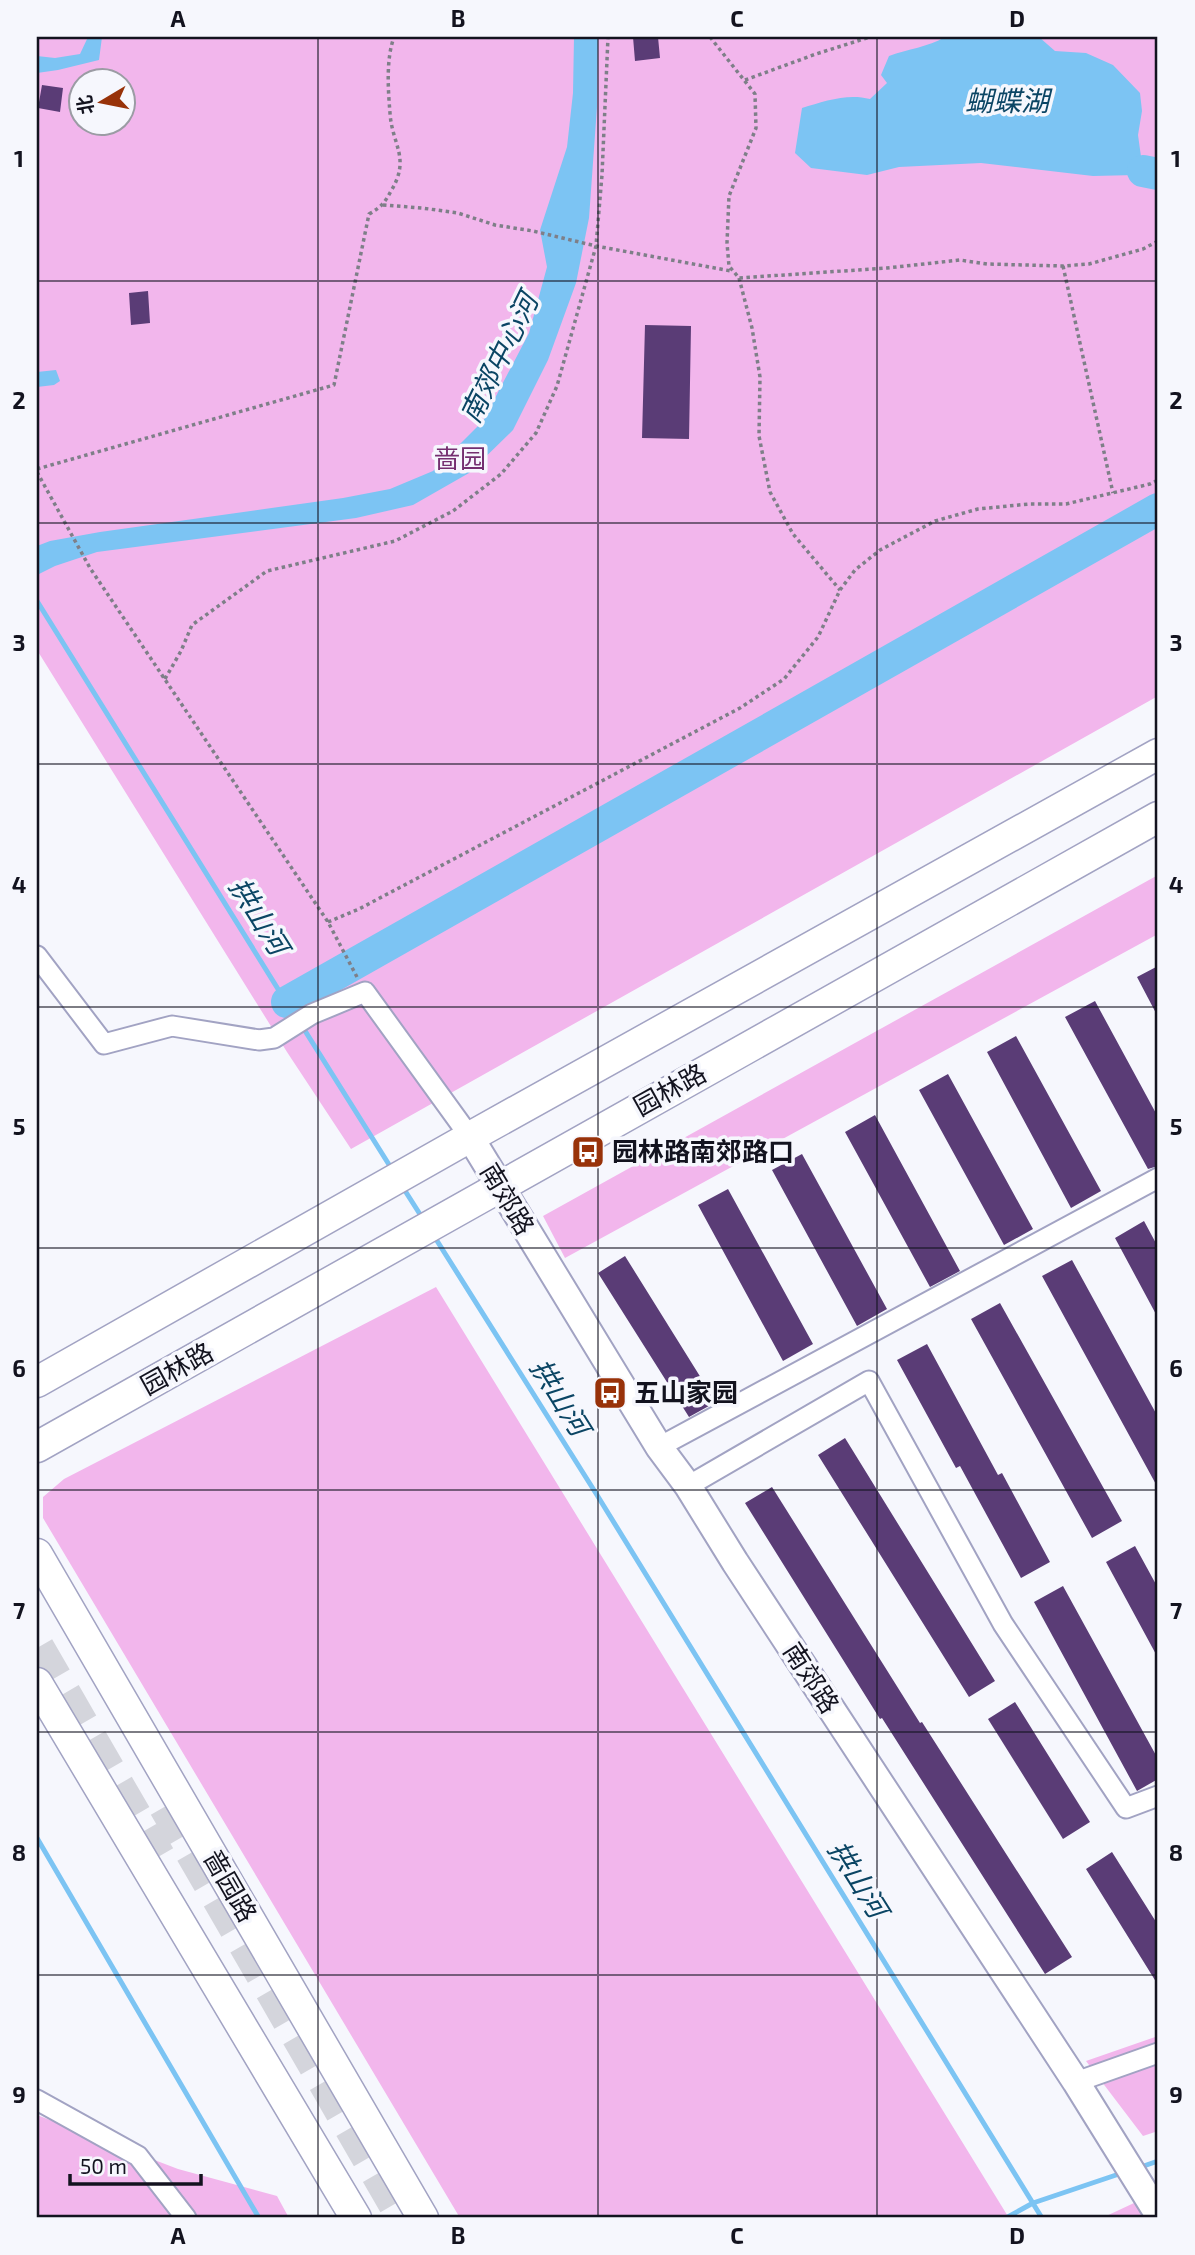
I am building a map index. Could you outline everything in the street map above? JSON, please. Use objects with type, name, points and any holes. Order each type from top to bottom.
[{"type":"main road","points":[[37,1382],[470,1137],[1158,754]]},
{"type":"main road","name":"园林路","points":[[37,1447],[1158,817]]},
{"type":"main road","name":"啬园路","points":[[37,1554],[423,2218]]},
{"type":"main road","points":[[37,1683],[356,2218]]},
{"type":"street","points":[[37,956],[104,1044],[172,1026],[259,1040],[274,1038],[312,1014],[365,992],[470,1137]]},
{"type":"street","name":"南郊路","points":[[470,1137],[659,1447],[688,1486],[1076,2082],[1158,2214]]},
{"type":"street","points":[[659,1447],[1158,1178]]},
{"type":"street","points":[[688,1486],[869,1381],[1003,1624],[1126,1808],[1158,1796]]},
{"type":"street","points":[[1076,2082],[1158,2053]]},
{"type":"street","points":[[37,2100],[138,2156],[186,2218]]},
{"type":"path","points":[[365,992],[328,922],[90,568],[37,470],[334,385],[369,214],[383,205],[397,182],[402,164],[390,114],[390,49],[394,37]]},
{"type":"path","points":[[165,679],[192,625],[267,571],[395,541],[453,511],[501,474],[536,433],[557,386],[596,246],[608,37]]},
{"type":"path","points":[[709,37],[755,94],[756,128],[729,195],[727,243],[729,266],[739,278],[752,328],[760,377],[759,436],[770,492],[793,534],[840,590]]},
{"type":"path","points":[[745,80],[870,37]]},
{"type":"path","points":[[383,205],[458,214],[495,225],[596,246],[733,271]]},
{"type":"path","points":[[739,278],[960,260],[988,264],[1089,264],[1143,249],[1158,241]]},
{"type":"path","points":[[1063,266],[1113,493]]},
{"type":"path","points":[[328,922],[359,909],[740,708],[784,679],[818,637],[840,590],[855,570],[880,550],[935,521],[978,509],[1029,504],[1066,505],[1158,480]]},
{"type":"green space","name":"啬园","points":[[37,37],[1158,37],[1158,696],[351,1149],[287,1052],[37,650]]},
{"type":"green space","points":[[1158,875],[1158,934],[565,1258],[543,1216]]},
{"type":"green space","points":[[436,1287],[1009,2218],[460,2218],[43,1518],[43,1497],[64,1479]]},
{"type":"green space","points":[[1158,2036],[1158,2131],[1143,2136],[1086,2061]]},
{"type":"green space","points":[[37,2115],[178,2169],[277,2196],[289,2218],[37,2218]]},
{"type":"green space","points":[[1134,2203],[1144,2218],[1102,2218]]},
{"type":"water","points":[[88,37],[102,37],[99,60],[37,73],[37,56],[55,58],[80,54]]},
{"type":"water","points":[[574,37],[597,37],[598,40],[597,107],[589,218],[576,283],[548,360],[513,430],[469,473],[413,505],[356,518],[97,552],[37,575],[37,546],[50,541],[390,489],[433,471],[483,421],[529,333],[547,267],[540,230],[567,147],[573,93]]},
{"type":"water","name":"蝴蝶湖","points":[[945,37],[1039,37],[1055,51],[1086,53],[1113,65],[1140,93],[1142,111],[1138,135],[1143,171],[1136,175],[1093,176],[981,163],[899,167],[867,175],[811,168],[795,153],[802,108],[845,97],[870,99],[887,83],[881,75],[889,56]]},
{"type":"water","points":[[56,370],[60,381],[54,385],[37,387],[37,372]]},
{"type":"building","points":[[633,37],[658,37],[660,58],[635,61]]},
{"type":"building","points":[[42,85],[63,88],[60,112],[38,108]]},
{"type":"building","points":[[148,291],[150,323],[131,325],[129,293]]},
{"type":"building","points":[[645,325],[691,326],[689,439],[642,438]]},
{"type":"building","points":[[1158,966],[1158,1017],[1137,977]]},
{"type":"building","points":[[1095,1001],[1158,1117],[1158,1166],[1148,1169],[1065,1017]]},
{"type":"building","points":[[1016,1036],[1101,1191],[1071,1208],[987,1052]]},
{"type":"building","points":[[948,1074],[1033,1229],[1004,1245],[919,1090]]},
{"type":"building","points":[[875,1115],[960,1271],[930,1287],[845,1132]]},
{"type":"building","points":[[802,1154],[887,1309],[857,1326],[772,1170]]},
{"type":"building","points":[[728,1189],[813,1344],[783,1361],[698,1205]]},
{"type":"building","points":[[1144,1221],[1158,1247],[1158,1318],[1115,1238]]},
{"type":"building","points":[[625,1256],[716,1402],[689,1417],[598,1273]]},
{"type":"building","points":[[1072,1260],[1158,1417],[1158,1488],[1042,1276]]},
{"type":"building","points":[[1000,1303],[1122,1521],[1092,1538],[971,1319]]},
{"type":"building","points":[[927,1344],[998,1475],[1002,1473],[1050,1562],[1021,1578],[960,1466],[956,1468],[897,1360]]},
{"type":"building","points":[[845,1438],[995,1681],[969,1697],[818,1455]]},
{"type":"building","points":[[772,1487],[920,1723],[922,1722],[1072,1957],[1045,1974],[882,1718],[880,1719],[745,1503]]},
{"type":"building","points":[[1135,1546],[1158,1588],[1158,1658],[1106,1562]]},
{"type":"building","points":[[1063,1586],[1158,1759],[1158,1779],[1137,1791],[1034,1602]]},
{"type":"building","points":[[1015,1702],[1090,1822],[1063,1839],[988,1719]]},
{"type":"building","points":[[1112,1852],[1158,1925],[1158,1985],[1086,1869]]},
{"type":"waterway","points":[[1143,171],[1158,174]]},
{"type":"waterway","points":[[287,1002],[1158,509]]},
{"type":"waterway","name":"拱山河","points":[[37,601],[296,1018]]},
{"type":"waterway","name":"拱山河","points":[[302,1026],[393,1171]]},
{"type":"waterway","name":"拱山河","points":[[402,1186],[423,1219]]},
{"type":"waterway","name":"拱山河","points":[[434,1236],[597,1495],[1042,2218]]},
{"type":"waterway","points":[[37,1838],[259,2218]]},
{"type":"waterway","points":[[1138,2168],[1158,2161]]},
{"type":"waterway","points":[[1006,2218],[1033,2203],[1122,2173]]},
{"type":"tunnel","points":[[37,1648],[158,1857]]},
{"type":"tunnel","points":[[166,1806],[404,2218]]},
{"type":"place","name":"园林路南郊路口","points":[[588,1152]]},
{"type":"place","name":"五山家园","points":[[610,1393]]},
{"type":"water label","name":"南郊中心河","points":[[499,358]]}]
